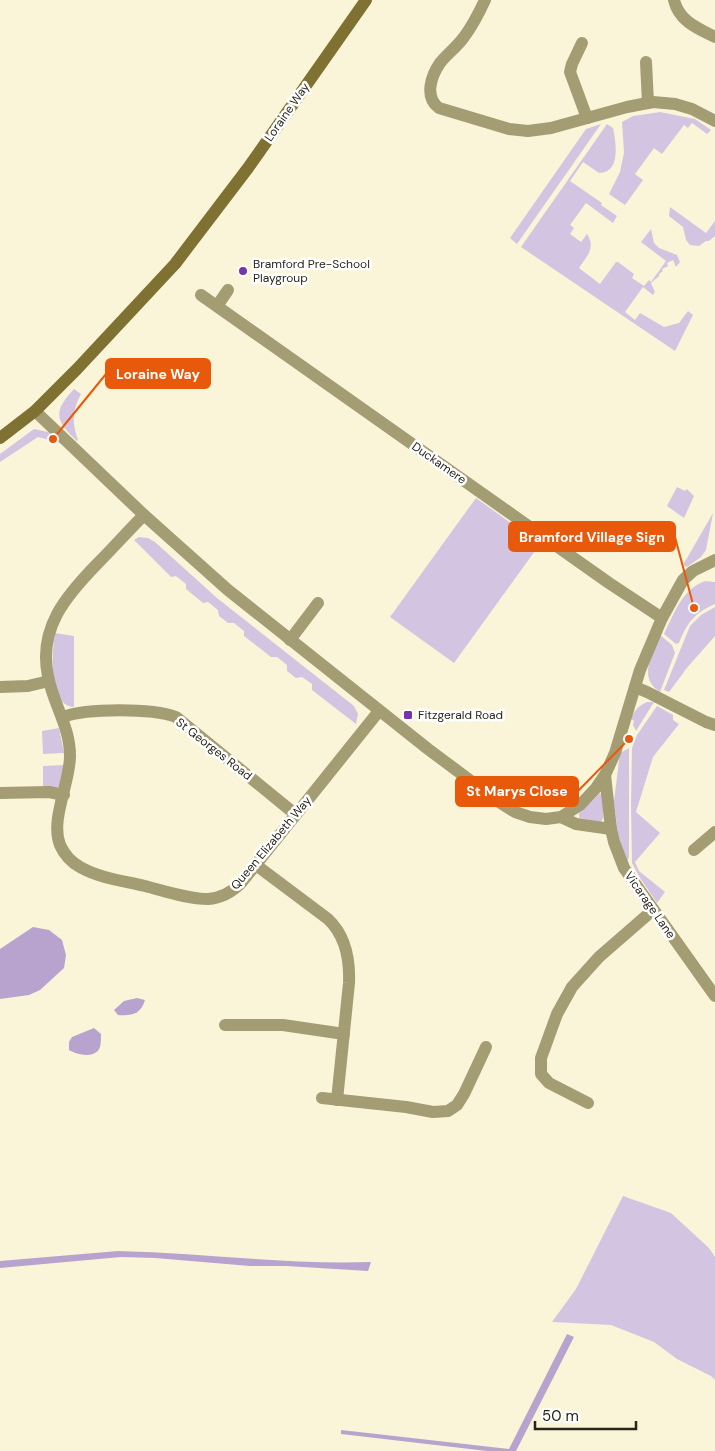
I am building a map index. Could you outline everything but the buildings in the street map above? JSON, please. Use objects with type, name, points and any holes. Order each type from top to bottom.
[{"type":"main road","name":"Loraine Way","points":[[0,438],[35,411],[108,337],[175,264],[248,168],[366,0]]},
{"type":"street","points":[[485,0],[469,30],[436,70],[430,92],[433,103],[438,108],[509,129],[528,131],[551,128],[648,103],[665,102],[692,109],[715,121]]},
{"type":"street","points":[[674,0],[686,21],[715,37]]},
{"type":"street","points":[[582,43],[570,72],[587,118]]},
{"type":"street","points":[[646,62],[648,103]]},
{"type":"street","points":[[217,306],[228,290]]},
{"type":"street","name":"Duckamere","points":[[201,295],[609,583],[662,618]]},
{"type":"street","points":[[35,411],[144,515],[228,590],[428,749],[508,808],[530,817],[553,819],[574,810],[584,802],[605,774],[615,753],[645,654],[662,618],[683,580],[693,571],[715,560]]},
{"type":"street","name":"Queen Elizabeth Way","points":[[144,515],[75,587],[57,613],[48,638],[46,658],[49,681],[69,740],[70,764],[57,825],[60,844],[70,861],[87,871],[187,896],[208,899],[223,896],[241,883],[379,711]]},
{"type":"street","points":[[290,640],[318,603]]},
{"type":"street","points":[[0,687],[28,686],[49,681]]},
{"type":"street","points":[[635,687],[715,725]]},
{"type":"street","name":"St Georges Road","points":[[63,718],[88,711],[168,714],[183,722],[296,814]]},
{"type":"street","name":"Vicarage Lane","points":[[605,774],[611,829],[624,868],[715,996]]},
{"type":"street","points":[[0,793],[36,792],[64,795]]},
{"type":"street","points":[[561,817],[576,824],[611,829]]},
{"type":"street","points":[[694,850],[715,832]]},
{"type":"street","points":[[256,865],[331,922],[348,954],[344,1034],[337,1100]]},
{"type":"street","points":[[588,1103],[556,1087],[544,1078],[540,1070],[541,1058],[557,1014],[572,988],[599,957],[653,910]]},
{"type":"street","points":[[225,1025],[283,1025],[344,1034]]},
{"type":"street","points":[[322,1098],[406,1107],[433,1112],[448,1111],[460,1101],[486,1047]]},
{"type":"shaded area","points":[[660,112],[695,119],[711,130],[707,134],[692,123],[688,128],[684,125],[662,154],[654,148],[635,174],[643,180],[625,205],[609,194],[620,172],[624,153],[622,122],[633,116]]},
{"type":"shaded area","points":[[601,124],[517,244],[510,238],[586,129]]},
{"type":"shaded area","points":[[607,124],[613,128],[616,148],[611,168],[606,172],[599,173],[583,162],[570,181],[617,216],[613,223],[586,203],[570,225],[574,228],[570,234],[581,242],[587,234],[590,239],[591,248],[579,268],[600,284],[616,262],[618,262],[634,274],[632,278],[644,286],[649,280],[651,282],[666,261],[641,242],[651,229],[654,243],[659,248],[677,255],[680,262],[676,267],[673,260],[667,263],[668,266],[662,269],[663,271],[651,283],[655,292],[653,295],[643,287],[625,312],[635,320],[640,313],[664,327],[679,323],[688,311],[693,315],[675,351],[521,247]]},
{"type":"shaded area","points":[[670,207],[706,233],[715,221],[715,236],[699,246],[690,245],[686,240],[683,227],[669,216]]},
{"type":"shaded area","points":[[74,389],[81,394],[74,417],[77,441],[65,428],[59,416],[62,404]]},
{"type":"shaded area","points":[[34,429],[48,432],[61,443],[38,437],[0,462],[0,454]]},
{"type":"shaded area","points":[[677,487],[685,491],[687,489],[694,496],[684,518],[667,506]]},
{"type":"shaded area","points":[[476,498],[540,544],[454,663],[390,617]]},
{"type":"shaded area","points":[[713,513],[706,550],[701,557],[687,567],[683,565]]},
{"type":"shaded area","points":[[139,537],[148,538],[155,542],[217,598],[354,706],[358,714],[356,724],[312,690],[312,684],[302,677],[296,678],[287,671],[287,665],[277,657],[271,657],[244,636],[244,631],[234,623],[228,623],[219,616],[218,610],[208,602],[203,603],[186,589],[186,584],[176,576],[171,577],[134,540]]},
{"type":"shaded area","points":[[705,581],[715,582],[715,604],[692,619],[679,643],[676,644],[664,634],[685,596],[690,590]]},
{"type":"shaded area","points":[[715,607],[715,636],[685,670],[669,692],[664,690],[690,626],[701,615]]},
{"type":"shaded area","points":[[55,633],[74,636],[74,707],[66,705],[60,698],[56,688],[53,664]]},
{"type":"shaded area","points":[[660,635],[672,645],[675,653],[660,692],[649,680],[648,673],[651,657]]},
{"type":"shaded area","points":[[647,702],[654,702],[636,731],[633,725],[634,721],[631,719],[637,709]]},
{"type":"shaded area","points":[[657,706],[673,715],[673,720],[679,724],[653,757],[636,812],[660,833],[635,862],[639,871],[665,892],[657,903],[632,863],[631,806],[632,748],[637,735]]},
{"type":"shaded area","points":[[59,728],[64,753],[43,754],[42,731]]},
{"type":"shaded area","points":[[629,748],[629,857],[627,862],[618,836],[614,801],[620,753]]},
{"type":"shaded area","points":[[64,765],[60,788],[43,788],[43,766]]},
{"type":"shaded area","points":[[600,793],[603,796],[603,818],[601,822],[579,818],[579,813]]},
{"type":"shaded area","points":[[33,927],[49,930],[62,940],[66,955],[64,968],[40,990],[29,995],[0,999],[0,949]]},
{"type":"shaded area","points":[[137,998],[145,1000],[141,1008],[135,1013],[118,1015],[114,1010],[124,1001]]},
{"type":"shaded area","points":[[94,1028],[101,1034],[98,1051],[91,1055],[86,1055],[69,1050],[69,1042],[72,1037]]},
{"type":"shaded area","points":[[623,1196],[671,1213],[709,1248],[715,1257],[715,1380],[711,1376],[677,1359],[654,1342],[611,1325],[552,1322],[576,1289]]},
{"type":"shaded area","points":[[118,1251],[308,1262],[371,1262],[368,1271],[286,1266],[250,1266],[121,1257],[0,1268],[0,1261]]},
{"type":"shaded area","points":[[567,1334],[574,1337],[516,1451],[487,1451],[341,1434],[341,1430],[509,1449]]},
{"type":"place","name":"Bramford Pre-School Playgroup","points":[[243,271]]},
{"type":"place","name":"Loraine Way","points":[[53,439]]},
{"type":"place","name":"Bramford Village Sign","points":[[694,608]]},
{"type":"place","name":"Fitzgerald Road","points":[[408,715]]},
{"type":"place","name":"St Marys Close","points":[[629,739]]}]
